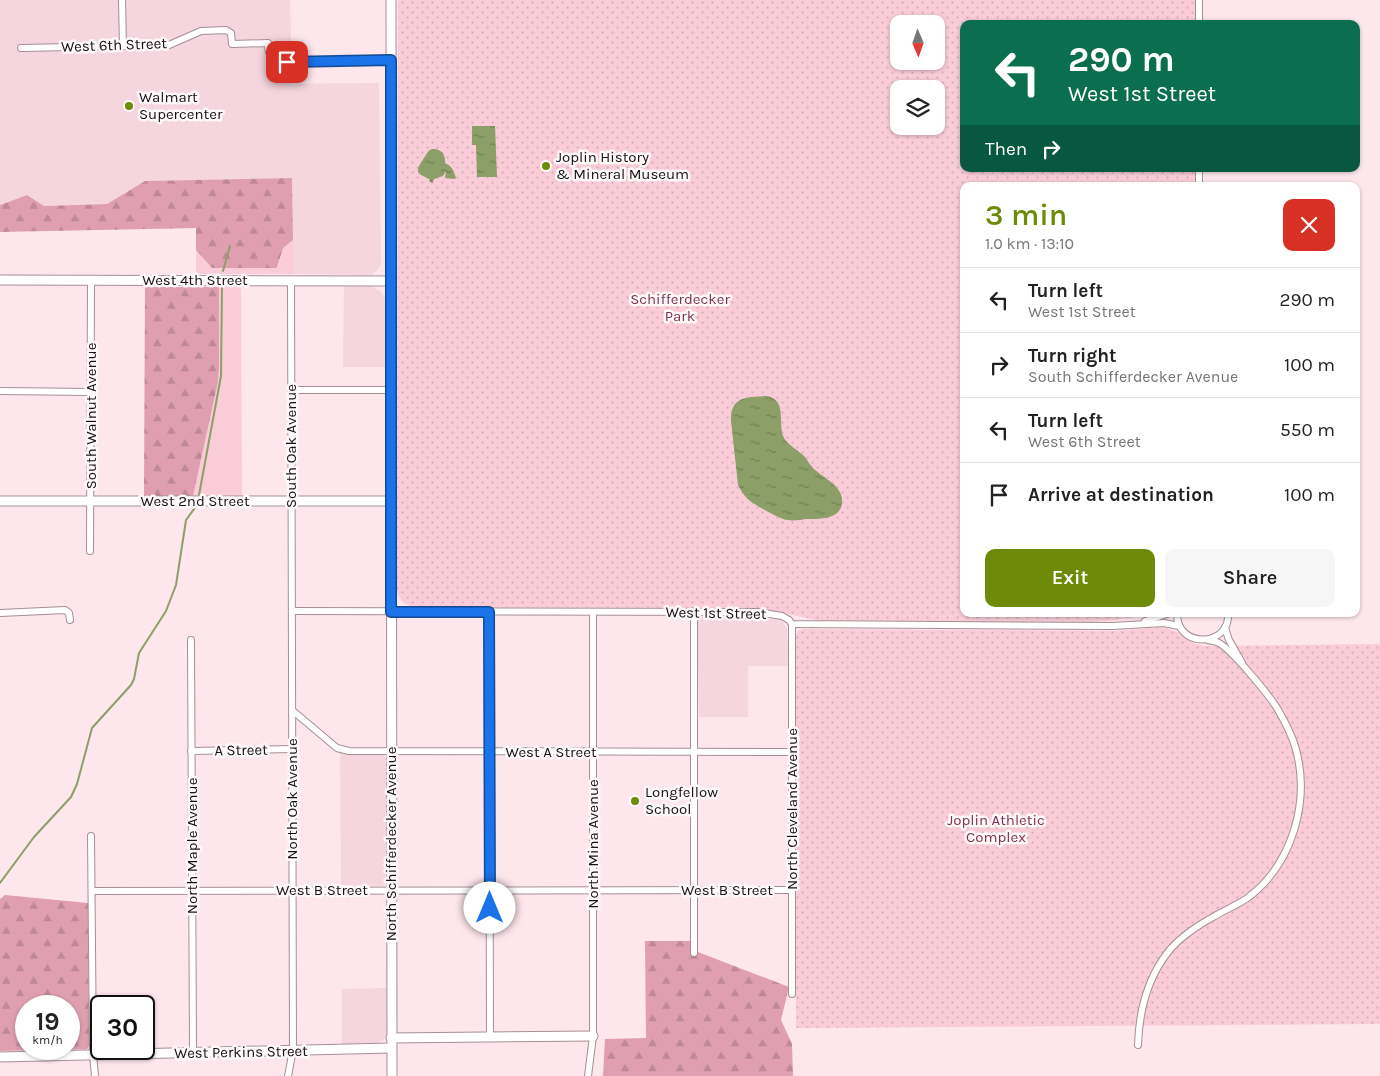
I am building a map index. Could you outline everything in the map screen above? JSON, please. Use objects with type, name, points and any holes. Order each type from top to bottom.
[{"type":"street","points":[[122,0],[123,46]]},
{"type":"street","name":"North Schifferdecker Avenue","points":[[391,0],[392,1076]]},
{"type":"street","points":[[1199,0],[1199,20]]},
{"type":"street","name":"West 6th Street","points":[[20,48],[169,45],[201,31],[226,30],[231,33],[232,44],[268,43],[269,54],[279,62],[391,60]]},
{"type":"street","name":"West 4th Street","points":[[0,280],[390,281]]},
{"type":"street","name":"South Walnut Avenue","points":[[90,551],[91,280]]},
{"type":"street","name":"South Oak Avenue","points":[[291,281],[292,611]]},
{"type":"street","points":[[291,390],[391,390]]},
{"type":"street","points":[[0,391],[92,392]]},
{"type":"street","name":"West 2nd Street","points":[[0,501],[390,501]]},
{"type":"street","points":[[0,613],[65,610],[69,613],[70,620]]},
{"type":"street","name":"West 1st Street","points":[[292,611],[694,611],[770,614],[782,616],[792,624],[1113,626],[1164,623],[1179,626]]},
{"type":"street","name":"North Oak Avenue","points":[[288,1076],[293,1050],[292,611]]},
{"type":"street","points":[[694,611],[694,953]]},
{"type":"street","points":[[489,612],[490,1037]]},
{"type":"street","name":"North Mina Avenue","points":[[588,1076],[593,1036],[593,612]]},
{"type":"street","name":"West 1st Street","points":[[1137,624],[1158,617]]},
{"type":"street","points":[[1138,1045],[1143,1004],[1149,986],[1168,953],[1182,938],[1213,917],[1246,899],[1258,888],[1278,864],[1287,848],[1299,813],[1301,781],[1295,745],[1274,704],[1245,668],[1219,643],[1192,638],[1184,633],[1179,626],[1178,617]]},
{"type":"street","points":[[1208,640],[1218,636],[1225,628],[1227,617]]},
{"type":"street","name":"North Cleveland Avenue","points":[[792,624],[792,994]]},
{"type":"street","points":[[1225,628],[1229,640],[1245,668]]},
{"type":"street","name":"North Maple Avenue","points":[[191,640],[193,1053]]},
{"type":"street","name":"West A Street","points":[[293,711],[337,748],[349,751],[792,752]]},
{"type":"street","name":"A Street","points":[[191,751],[292,749]]},
{"type":"street","points":[[91,836],[93,995]]},
{"type":"street","name":"West B Street","points":[[92,891],[792,890]]},
{"type":"street","points":[[392,1038],[593,1036]]},
{"type":"street","name":"West Perkins Street","points":[[155,1054],[392,1048]]},
{"type":"street","name":"West Perkins Street","points":[[0,1057],[90,1055]]},
{"type":"street","points":[[93,1060],[95,1076]]},
{"type":"shaded area","points":[[0,0],[290,0],[292,84],[379,83],[381,264],[379,268],[373,274],[368,275],[293,274],[292,178],[145,181],[107,204],[44,206],[26,195],[0,205]]},
{"type":"shaded area","points":[[344,286],[372,287],[380,291],[385,298],[386,367],[343,367]]},
{"type":"shaded area","points":[[701,616],[764,617],[778,619],[787,628],[789,666],[748,666],[748,717],[699,717],[697,620]]},
{"type":"shaded area","points":[[340,753],[349,755],[382,755],[386,757],[387,882],[383,886],[341,885]]},
{"type":"shaded area","points":[[387,988],[387,1035],[384,1040],[373,1045],[342,1045],[342,989]]},
{"type":"green space","name":"Schifferdecker Park","points":[[398,0],[1197,0],[1197,20],[960,20],[960,172],[1197,172],[1197,182],[960,182],[960,617],[1134,617],[1072,623],[821,621],[759,608],[415,607],[403,602],[397,590]]},
{"type":"green space","points":[[292,178],[293,240],[283,248],[277,268],[212,268],[196,250],[196,228],[0,232],[0,205],[27,195],[44,206],[107,204],[145,181]]},
{"type":"green space","points":[[293,240],[293,274],[196,274],[196,250],[212,268],[278,268],[283,248]]},
{"type":"green space","points":[[241,286],[242,497],[193,496],[218,382],[219,287]]},
{"type":"green space","points":[[145,287],[219,287],[218,382],[193,496],[144,497]]},
{"type":"green space","name":"Joplin Athletic Complex","points":[[1164,627],[1177,632],[1192,643],[1204,646],[1380,644],[1380,1024],[796,1028],[796,636],[798,631],[803,629],[1116,631]]},
{"type":"green space","points":[[5,895],[88,903],[89,1046],[87,1049],[80,1049],[80,995],[15,995],[15,1051],[0,1051],[0,899]]},
{"type":"green space","points":[[645,941],[690,941],[698,952],[789,987],[781,1020],[792,1044],[793,1076],[603,1076],[605,1039],[646,1038]]},
{"type":"water","points":[[472,126],[495,126],[497,177],[477,177],[476,145],[472,145]]},
{"type":"water","points":[[432,149],[442,153],[445,157],[445,163],[452,169],[456,178],[445,178],[446,171],[443,176],[434,179],[432,183],[429,181],[430,179],[419,173],[419,166]]},
{"type":"water","points":[[767,396],[778,402],[781,413],[782,432],[786,441],[804,456],[813,468],[836,486],[839,491],[842,501],[841,507],[834,515],[823,518],[787,520],[762,509],[750,501],[739,487],[731,413],[733,407],[741,400]]},
{"type":"waterway","points":[[223,271],[230,246]]},
{"type":"waterway","points":[[199,495],[221,376],[222,284]]},
{"type":"waterway","points":[[0,883],[34,837],[71,797],[77,784],[92,728],[131,685],[139,653],[166,611],[176,585],[186,520],[197,505]]},
{"type":"place","name":"Walmart Supercenter","points":[[129,106]]},
{"type":"place","name":"Joplin History & Mineral Museum","points":[[546,166]]},
{"type":"place","name":"Longfellow School","points":[[635,801]]},
{"type":"route","points":[[287,62],[391,60],[391,612],[489,612],[490,908]]}]
